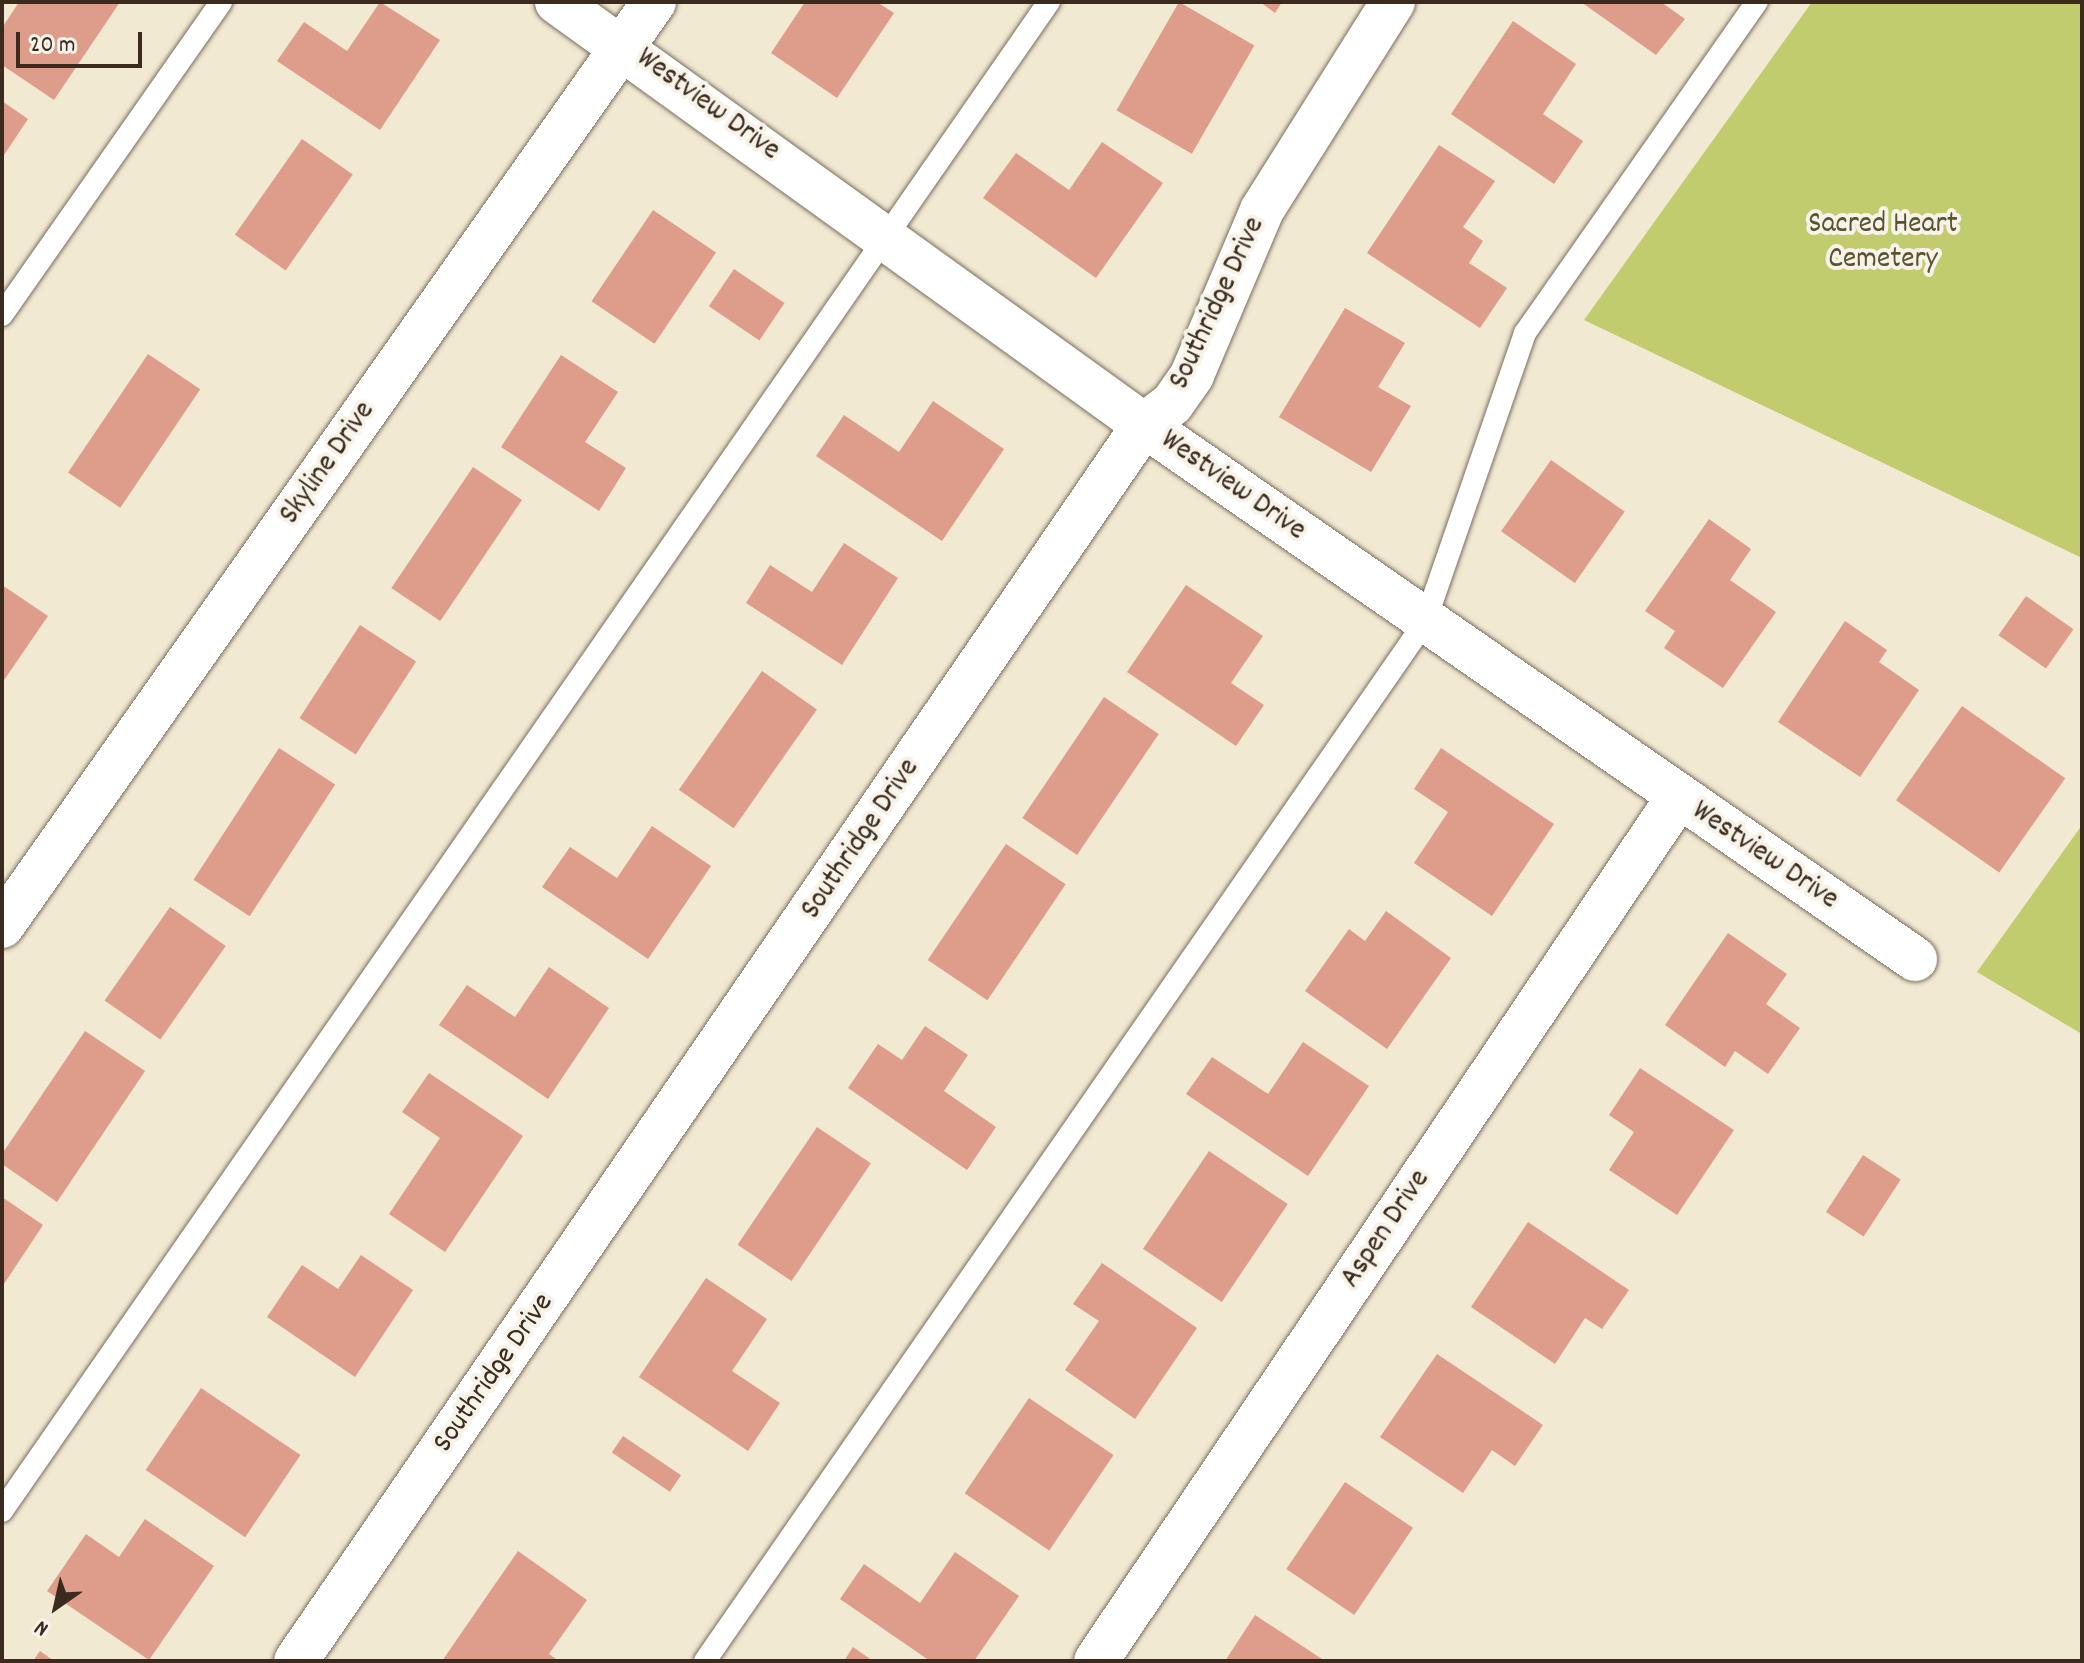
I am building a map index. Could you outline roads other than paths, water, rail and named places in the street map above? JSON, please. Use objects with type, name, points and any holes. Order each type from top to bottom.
[{"type":"street","name":"Westview Drive","points":[[557,2],[624,46],[887,235],[1144,425],[1677,799],[1915,959]]},
{"type":"street","name":"Skyline Drive","points":[[2,926],[654,2]]},
{"type":"street","name":"Southridge Drive","points":[[296,1661],[1144,425],[1172,404],[1192,375],[1262,210],[1393,2]]},
{"type":"street","name":"Aspen Drive","points":[[1096,1661],[1677,799]]},
{"type":"lane","points":[[2,315],[221,2]]},
{"type":"lane","points":[[2,1511],[1049,2]]},
{"type":"lane","points":[[705,1661],[1425,622],[1525,333],[1757,2]]},
{"type":"park label","name":"Sacred Heart Cemetery","points":[[1883,243]]}]
